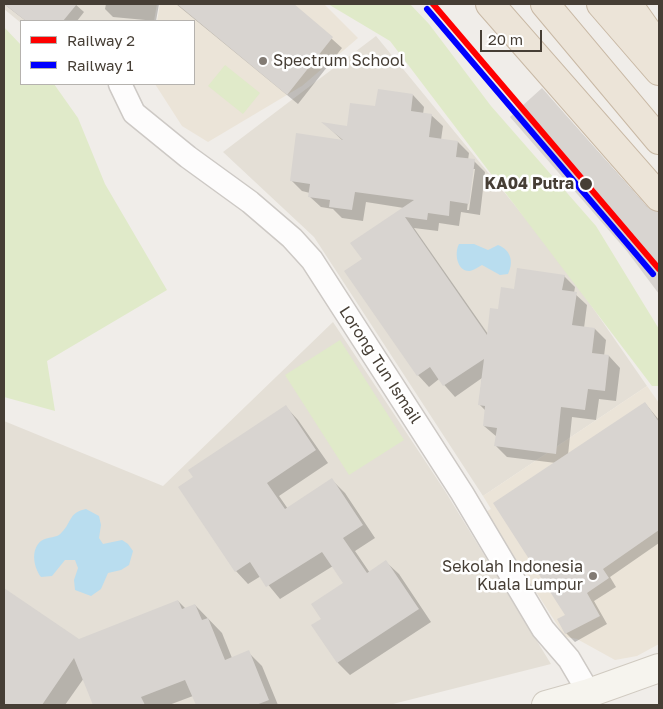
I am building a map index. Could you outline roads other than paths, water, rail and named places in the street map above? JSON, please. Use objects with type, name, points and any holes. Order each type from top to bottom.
[{"type":"highway","points":[[490,4],[659,197]]},
{"type":"highway","points":[[545,4],[659,140]]},
{"type":"highway","points":[[601,4],[659,71]]},
{"type":"highway","points":[[628,4],[659,48]]},
{"type":"street","name":"Lorong Tun Ismail","points":[[120,85],[134,114],[250,202],[292,238],[312,260],[462,493],[543,629],[568,660],[590,693]]},
{"type":"street","points":[[546,705],[590,693],[659,668]]},
{"type":"water","points":[[459,244],[474,244],[488,250],[498,245],[502,247],[508,253],[511,261],[508,274],[500,275],[482,265],[470,271],[462,268],[457,257]]},
{"type":"water","points":[[86,509],[99,516],[101,525],[99,538],[103,544],[122,540],[133,551],[129,565],[121,570],[108,573],[101,589],[91,596],[75,590],[74,580],[78,568],[75,560],[65,560],[52,576],[41,577],[36,569],[34,559],[35,549],[41,541],[60,534],[76,512]]},
{"type":"rail line","name":"2","points":[[433,4],[659,269]]},
{"type":"rail line","name":"1","points":[[427,9],[653,274]]},
{"type":"place","name":"Spectrum School","points":[[263,61]]},
{"type":"place","name":"KA04 Putra","points":[[586,184]]},
{"type":"place","name":"Sekolah Indonesia Kuala Lumpur","points":[[593,576]]}]
